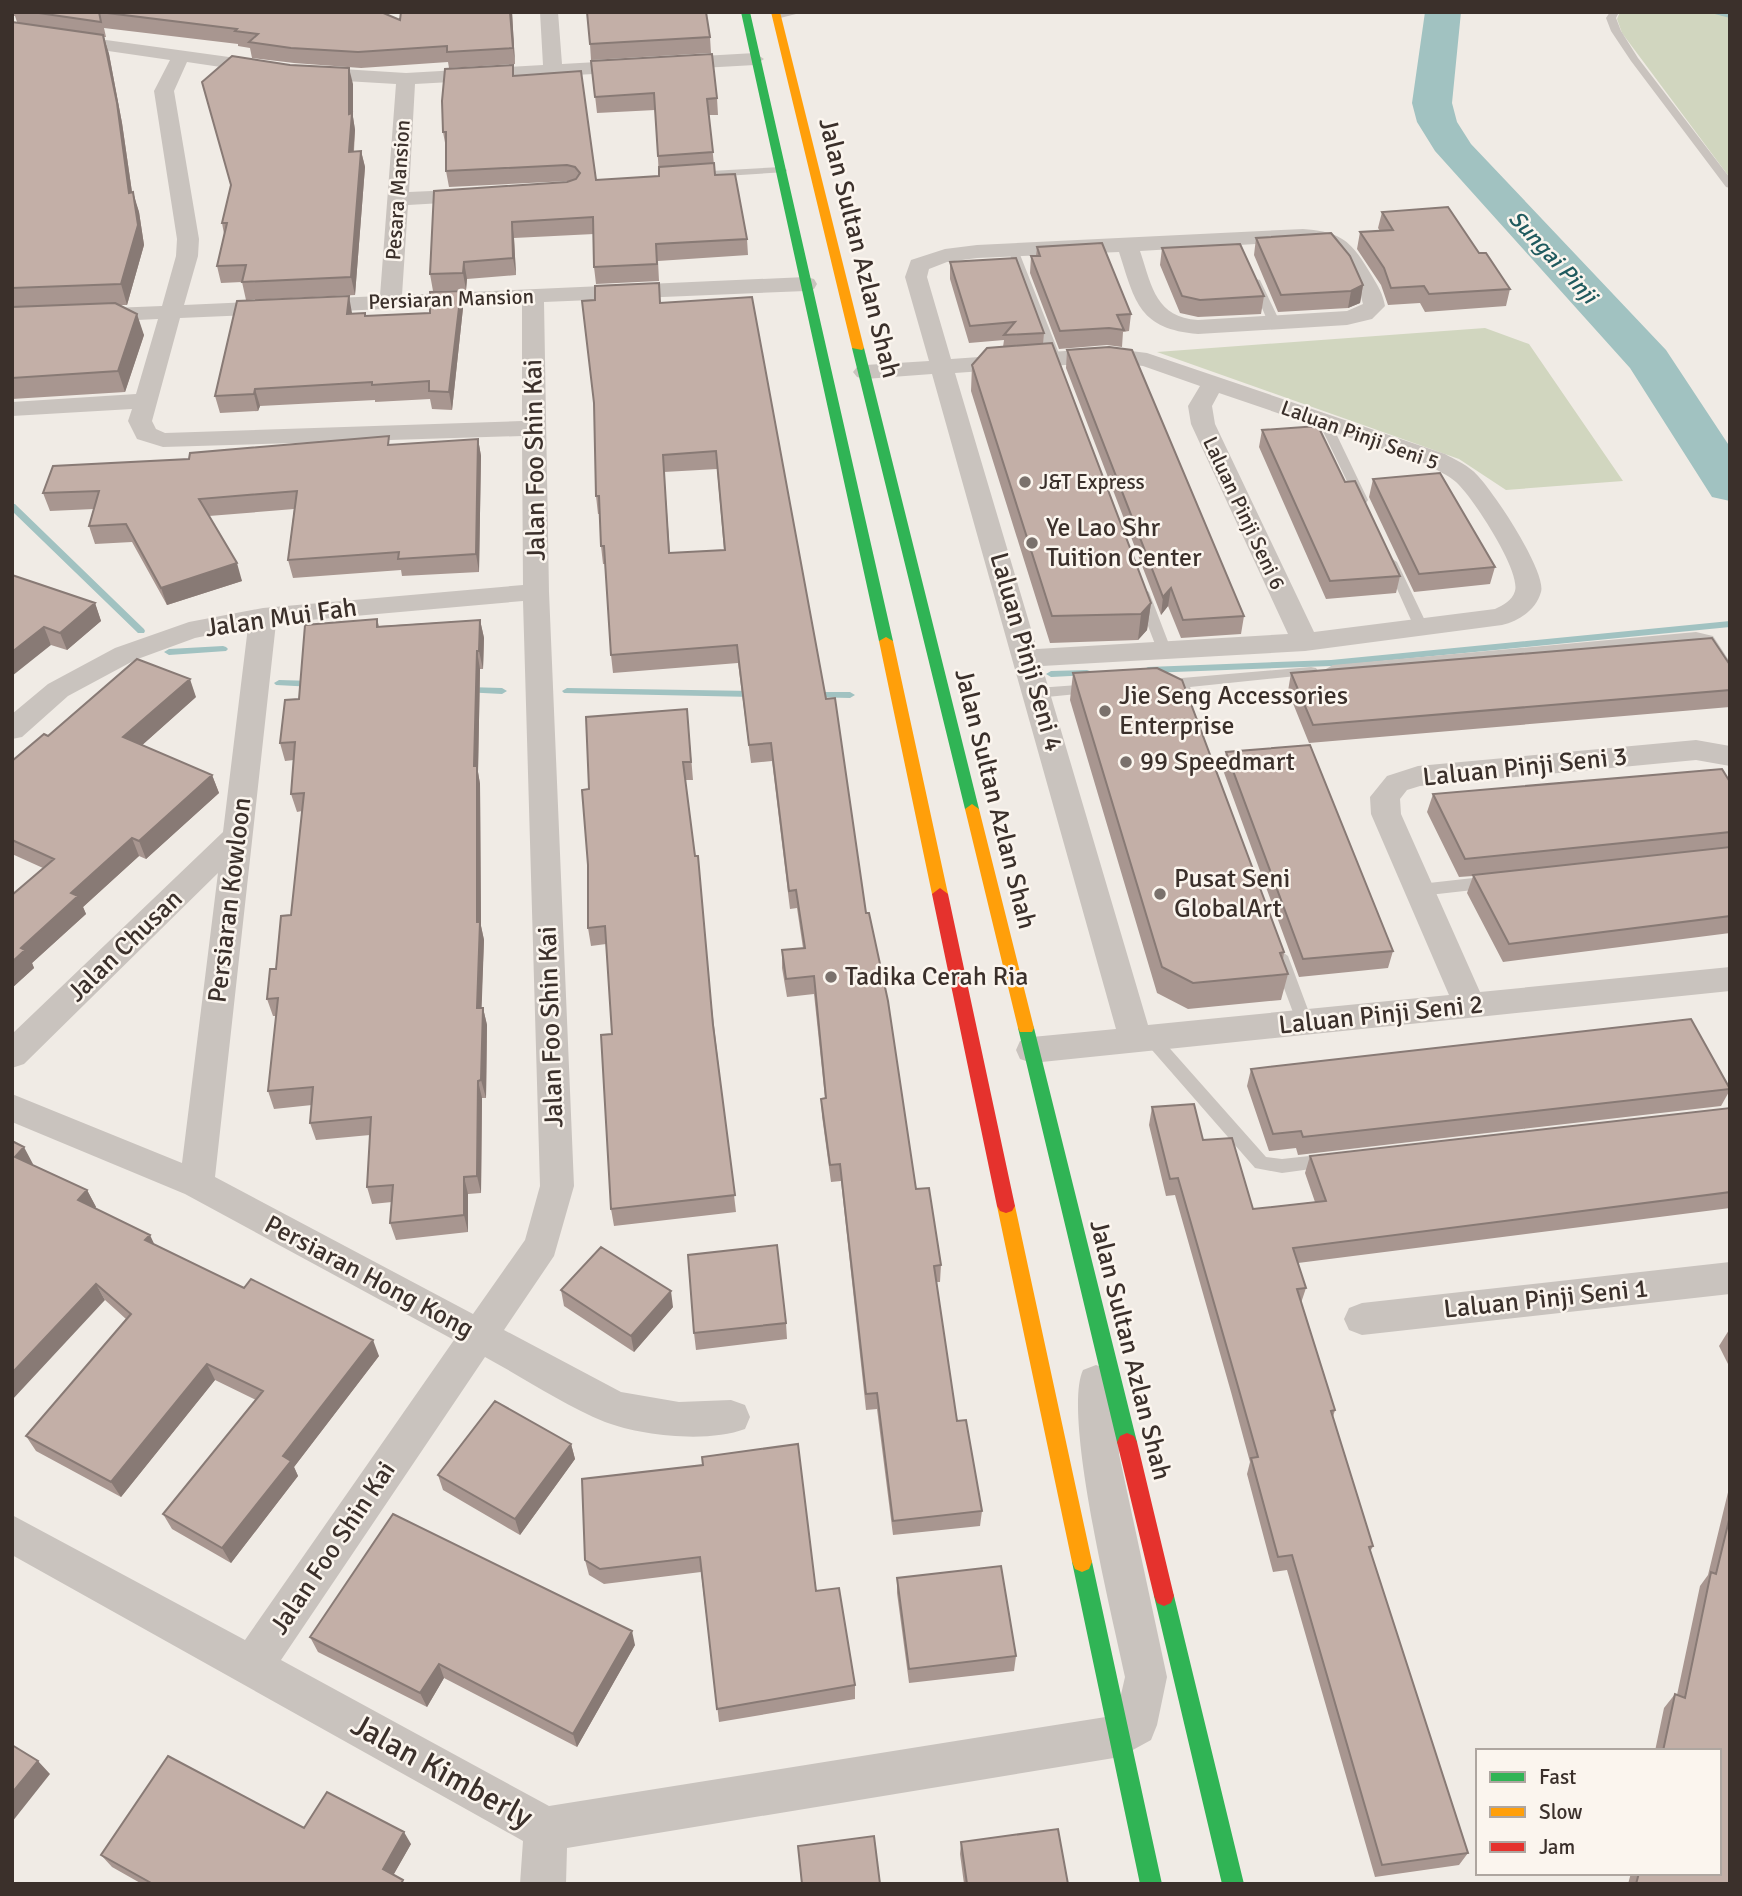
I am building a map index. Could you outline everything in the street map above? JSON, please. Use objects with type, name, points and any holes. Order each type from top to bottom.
[{"type":"main road","points":[[745,12],[875,591],[1151,1884]]},
{"type":"main road","name":"Jalan Sultan Azlan Shah","points":[[776,14],[1032,1051],[1233,1884]]},
{"type":"main road","points":[[851,391],[853,380],[865,372]]},
{"type":"main road","points":[[871,494],[875,591]]},
{"type":"street","points":[[549,12],[553,70]]},
{"type":"street","points":[[12,32],[294,72],[406,79],[755,59]]},
{"type":"street","points":[[181,56],[164,91],[188,239],[187,256],[140,421],[146,434],[163,440],[534,428]]},
{"type":"street","name":"Pesara Mansion","points":[[391,302],[406,79]]},
{"type":"street","points":[[398,199],[503,193]]},
{"type":"street","points":[[1014,252],[1127,245],[1239,245],[1303,235],[1322,236],[1338,242],[1347,251],[1373,296],[1374,306],[1364,314],[1347,318],[1198,327],[1178,325],[1162,319],[1153,309],[1127,245]]},
{"type":"street","name":"Laluan Pinji Seni 4","points":[[1014,252],[932,258],[919,265],[916,277],[1037,693],[1143,1039]]},
{"type":"street","name":"Persiaran Mansion","points":[[12,319],[806,284]]},
{"type":"street","name":"Jalan Foo Shin Kai","points":[[252,1667],[541,1245],[557,1186],[536,592],[533,296]]},
{"type":"street","name":"Laluan Pinji Seni 5","points":[[865,372],[942,366],[1058,365],[1107,355],[1147,360],[1436,460],[1464,476],[1483,498],[1526,570],[1529,590],[1521,605],[1502,617],[1305,642],[1028,658]]},
{"type":"street","name":"Laluan Pinji Seni 6","points":[[1213,383],[1200,406],[1203,424],[1305,642]]},
{"type":"street","points":[[12,409],[145,401]]},
{"type":"street","name":"Jalan Mui Fah","points":[[12,730],[58,690],[125,654],[189,631],[263,616],[536,592]]},
{"type":"street","name":"Persiaran Kowloon","points":[[197,1184],[263,616]]},
{"type":"street","name":"Laluan Pinji Seni 3","points":[[1470,1006],[1386,814],[1385,797],[1397,783],[1418,776],[1696,750],[1730,756]]},
{"type":"street","name":"Jalan Chusan","points":[[12,1055],[237,836]]},
{"type":"street","name":"Laluan Pinji Seni 2","points":[[1032,1051],[1730,979]]},
{"type":"street","name":"Persiaran Hong Kong","points":[[12,1107],[197,1184],[615,1408],[679,1419],[731,1417]]},
{"type":"street","name":"Laluan Pinji Seni 1","points":[[1362,1319],[1730,1278]]},
{"type":"street","points":[[1091,1293],[1100,1454],[1146,1677],[1136,1725],[1120,1736]]},
{"type":"street","name":"Jalan Kimberly","points":[[12,1534],[546,1829],[1120,1736]]},
{"type":"street","points":[[543,1884],[546,1829]]},
{"type":"lane","points":[[776,14],[800,12]]},
{"type":"lane","points":[[1615,12],[1611,18],[1616,32],[1730,185]]},
{"type":"lane","points":[[677,176],[782,170]]},
{"type":"lane","points":[[1014,252],[1058,365]]},
{"type":"lane","points":[[1252,275],[1274,322]]},
{"type":"lane","points":[[1324,421],[1365,507]]},
{"type":"lane","points":[[1382,544],[1422,629]]},
{"type":"lane","points":[[1136,575],[1165,652]]},
{"type":"lane","points":[[1191,709],[1175,683],[1696,636],[1708,639],[1730,673]]},
{"type":"lane","points":[[1037,693],[1103,688]]},
{"type":"lane","points":[[1420,890],[1500,881]]},
{"type":"lane","points":[[1276,944],[1304,1023]]},
{"type":"lane","points":[[1143,1039],[1261,1163],[1282,1166],[1350,1158]]},
{"type":"green space","points":[[1620,12],[1730,12],[1730,178],[1622,33],[1617,19]]},
{"type":"green space","points":[[1485,328],[1529,344],[1623,481],[1506,490],[1459,459],[1157,352]]},
{"type":"building","points":[[32,12],[99,12],[101,22]]},
{"type":"building","points":[[99,12],[381,12],[400,20],[401,12],[510,12],[513,48],[447,52],[447,46],[358,52],[291,48],[249,42],[258,34],[235,31],[237,29]]},
{"type":"building","points":[[587,12],[706,12],[710,37],[590,44]]},
{"type":"building","points":[[12,22],[103,35],[117,103],[129,193],[133,192],[138,225],[121,284],[12,288]]},
{"type":"building","points":[[712,54],[717,98],[707,99],[713,152],[658,156],[654,93],[595,97],[591,61]]},
{"type":"building","points":[[232,56],[290,65],[349,68],[349,114],[352,113],[349,152],[361,151],[351,277],[242,282],[246,265],[217,266],[227,223],[222,223],[231,185],[202,82]]},
{"type":"building","points":[[513,65],[513,76],[581,71],[596,180],[659,176],[659,167],[714,163],[715,175],[735,174],[747,239],[656,244],[657,264],[594,267],[593,217],[512,222],[513,258],[464,262],[463,273],[430,274],[434,191],[567,182],[576,179],[580,173],[575,167],[567,165],[446,171],[446,132],[443,132],[442,101],[445,69]]},
{"type":"building","points":[[1448,207],[1479,253],[1486,253],[1510,289],[1429,294],[1424,286],[1391,288],[1384,268],[1360,232],[1393,230],[1382,212]]},
{"type":"building","points":[[1331,233],[1350,256],[1363,285],[1351,291],[1281,295],[1256,238]]},
{"type":"building","points":[[1102,243],[1131,314],[1117,315],[1124,330],[1109,328],[1060,331],[1031,256],[1040,256],[1037,247]]},
{"type":"building","points":[[1240,244],[1264,296],[1200,300],[1182,296],[1162,248]]},
{"type":"building","points":[[1016,258],[1044,333],[1004,335],[1015,322],[970,326],[950,262]]},
{"type":"building","points":[[659,283],[660,303],[752,297],[826,699],[835,698],[866,913],[869,913],[888,1001],[916,1189],[929,1188],[941,1265],[934,1266],[957,1421],[966,1420],[982,1511],[893,1521],[877,1393],[866,1394],[840,1164],[830,1165],[821,1099],[826,1098],[814,976],[786,979],[782,950],[805,948],[796,890],[789,891],[771,743],[749,745],[737,645],[611,655],[604,546],[601,546],[599,496],[596,496],[594,403],[582,301],[595,300],[595,286]],"holes":[[[716,451],[725,550],[669,553],[663,455]]]},
{"type":"building","points":[[461,291],[449,392],[429,391],[429,381],[255,389],[254,394],[215,396],[237,301],[349,296],[347,314],[365,313],[365,316],[430,313],[430,292]]},
{"type":"building","points":[[115,303],[137,314],[118,371],[12,378],[12,307]]},
{"type":"building","points":[[1052,343],[1151,603],[1141,614],[1052,616],[972,365],[987,348]]},
{"type":"building","points":[[1109,347],[1132,350],[1244,616],[1183,620],[1171,588],[1163,597],[1067,350]]},
{"type":"building","points":[[1318,426],[1345,482],[1355,481],[1400,576],[1330,581],[1262,430]]},
{"type":"building","points":[[389,436],[388,445],[478,439],[476,554],[398,559],[399,552],[288,560],[297,491],[199,499],[237,563],[161,588],[126,524],[89,526],[99,491],[43,493],[53,466],[189,459],[190,453]]},
{"type":"building","points":[[1440,473],[1495,567],[1419,574],[1373,479]]},
{"type":"building","points":[[12,575],[95,603],[60,633],[44,627],[12,652]]},
{"type":"building","points":[[377,619],[377,627],[480,620],[474,766],[477,766],[477,922],[480,922],[477,1008],[483,1008],[481,1080],[478,1081],[477,1176],[464,1177],[464,1215],[390,1223],[393,1185],[367,1187],[371,1117],[310,1123],[313,1087],[268,1091],[278,998],[267,999],[270,969],[276,969],[281,916],[291,915],[304,793],[291,794],[295,742],[280,743],[285,700],[299,699],[305,625]]},
{"type":"building","points":[[1712,638],[1730,665],[1730,690],[1313,725],[1291,673]]},
{"type":"building","points":[[137,659],[190,679],[123,737],[212,775],[139,841],[132,838],[71,893],[78,896],[21,948],[25,950],[12,962],[12,895],[54,859],[12,840],[12,761],[44,734],[48,736]]},
{"type":"building","points":[[1157,668],[1182,680],[1284,952],[1280,953],[1288,974],[1193,983],[1162,967],[1073,673]]},
{"type":"building","points":[[687,709],[691,762],[683,762],[695,856],[698,856],[713,1025],[735,1195],[611,1209],[601,1035],[612,1034],[605,926],[588,928],[588,865],[582,790],[589,789],[586,717]]},
{"type":"building","points":[[1310,745],[1393,951],[1303,959],[1226,752]]},
{"type":"building","points":[[1722,769],[1730,782],[1730,832],[1465,859],[1433,794]]},
{"type":"building","points":[[1730,847],[1730,916],[1509,944],[1473,875]]},
{"type":"building","points":[[1691,1019],[1730,1089],[1303,1137],[1301,1131],[1273,1134],[1251,1069]]},
{"type":"building","points":[[1194,1104],[1203,1140],[1232,1138],[1253,1209],[1326,1201],[1310,1156],[1730,1108],[1730,1192],[1293,1248],[1306,1288],[1297,1289],[1335,1410],[1331,1411],[1373,1546],[1369,1547],[1468,1853],[1382,1865],[1292,1555],[1278,1557],[1251,1458],[1258,1457],[1178,1178],[1170,1179],[1152,1107]]},
{"type":"building","points":[[12,1141],[24,1147],[15,1157],[87,1190],[78,1200],[150,1235],[145,1240],[244,1288],[251,1279],[373,1340],[283,1456],[291,1461],[222,1548],[163,1514],[263,1391],[207,1364],[111,1482],[26,1436],[131,1314],[96,1284],[12,1373]]},
{"type":"building","points":[[777,1245],[786,1323],[694,1333],[688,1255]]},
{"type":"building","points":[[601,1247],[671,1291],[631,1336],[561,1290]]},
{"type":"building","points":[[495,1401],[571,1444],[515,1519],[438,1475]]},
{"type":"building","points":[[798,1444],[816,1591],[839,1588],[855,1685],[717,1709],[700,1557],[600,1569],[585,1560],[582,1479],[703,1465],[702,1457]]},
{"type":"building","points":[[393,1514],[632,1631],[573,1734],[439,1664],[420,1693],[310,1637]]},
{"type":"building","points":[[1730,1516],[1730,1884],[1636,1884],[1638,1875],[1721,1875],[1721,1749],[1663,1749],[1675,1694],[1685,1698],[1711,1572],[1716,1574]]},
{"type":"building","points":[[1001,1566],[1016,1656],[909,1669],[897,1578]]},
{"type":"building","points":[[12,1745],[38,1761],[12,1793]]},
{"type":"building","points":[[168,1756],[304,1828],[327,1792],[404,1832],[383,1869],[403,1880],[401,1884],[153,1884],[101,1855]]},
{"type":"building","points":[[1058,1829],[1068,1884],[967,1884],[961,1842]]},
{"type":"building","points":[[874,1836],[880,1884],[802,1884],[798,1846]]},
{"type":"waterway","name":"Sungai Pinji","points":[[1443,12],[1432,103],[1437,122],[1455,151],[1649,360],[1730,486]]},
{"type":"waterway","points":[[1713,12],[1730,16]]},
{"type":"waterway","points":[[12,506],[141,631]]},
{"type":"waterway","points":[[1148,670],[1331,663],[1730,624]]},
{"type":"waterway","points":[[169,652],[223,649]]},
{"type":"waterway","points":[[1051,674],[1087,673]]},
{"type":"waterway","points":[[279,683],[314,684]]},
{"type":"waterway","points":[[467,690],[502,691]]},
{"type":"waterway","points":[[567,691],[753,694]]},
{"type":"waterway","points":[[811,695],[850,695]]},
{"type":"traffic: fast","points":[[745,12],[886,641]]},
{"type":"traffic: fast","points":[[858,348],[972,809]]},
{"type":"traffic: fast","points":[[1026,1028],[1127,1442]]},
{"type":"traffic: fast","points":[[1082,1562],[1151,1884]]},
{"type":"traffic: fast","points":[[1164,1596],[1233,1884]]},
{"type":"traffic: slow","points":[[775,12],[858,348]]},
{"type":"traffic: slow","points":[[886,641],[940,894]]},
{"type":"traffic: slow","points":[[972,809],[1026,1028]]},
{"type":"traffic: slow","points":[[1006,1206],[1082,1562]]},
{"type":"traffic: jam","points":[[940,894],[1006,1206]]},
{"type":"traffic: jam","points":[[1127,1442],[1164,1596]]},
{"type":"place","name":"J&T Express","points":[[1025,482]]},
{"type":"place","name":"Ye Lao Shr Tuition Center","points":[[1032,543]]},
{"type":"place","name":"Jie Seng Accessories Enterprise","points":[[1105,711]]},
{"type":"place","name":"99 Speedmart","points":[[1126,762]]},
{"type":"place","name":"Pusat Seni GlobalArt","points":[[1160,894]]},
{"type":"place","name":"Tadika Cerah Ria","points":[[831,977]]}]
